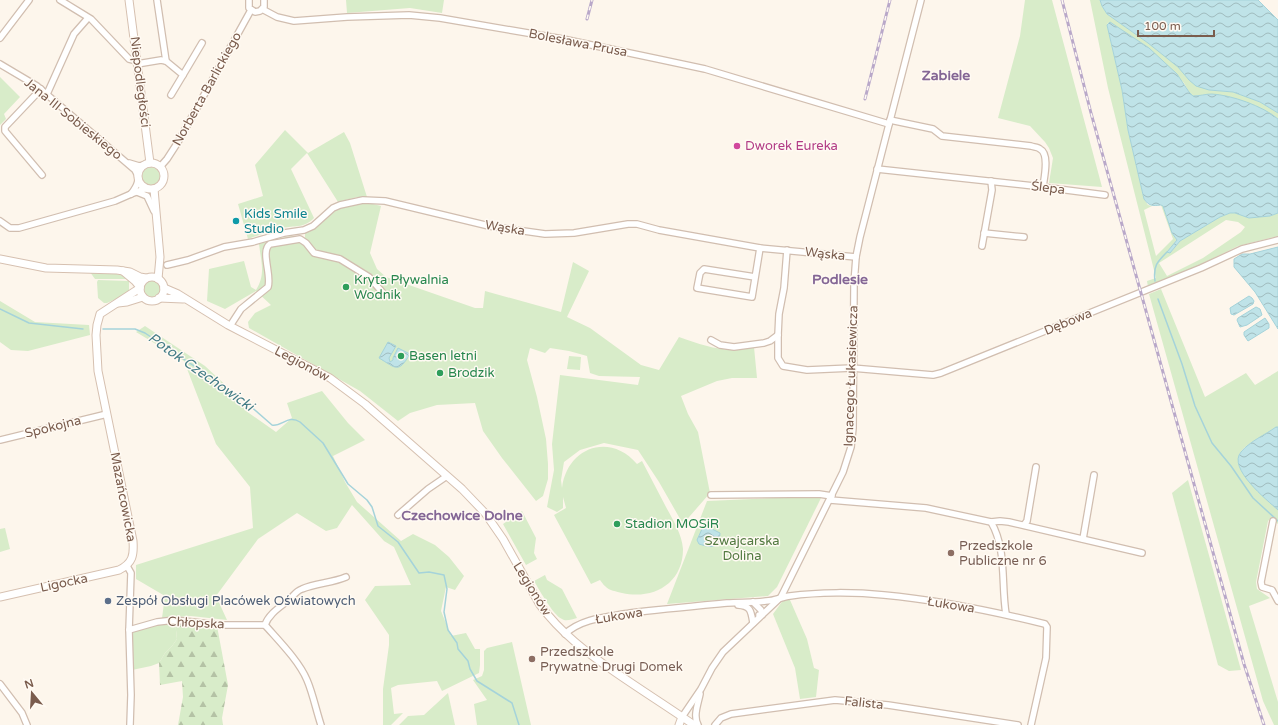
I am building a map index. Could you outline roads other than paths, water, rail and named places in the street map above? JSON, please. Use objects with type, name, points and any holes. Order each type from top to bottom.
[{"type":"street","points":[[0,38],[29,0]]},
{"type":"street","points":[[60,0],[88,18],[129,59],[137,63],[158,60],[166,61],[183,75]]},
{"type":"street","name":"Niepodległości","points":[[129,0],[147,164]]},
{"type":"street","points":[[157,0],[166,61]]},
{"type":"street","points":[[248,0],[248,5],[251,10],[255,12],[262,9],[264,0]]},
{"type":"street","name":"Ignacego Łukasiewicza","points":[[688,722],[701,689],[717,659],[730,644],[781,597],[843,472],[851,447],[853,428],[852,368],[856,257],[921,0]]},
{"type":"street","name":"Bolesława Prusa","points":[[262,9],[277,17],[294,21],[346,17],[409,15],[440,18],[562,39],[658,59],[705,70],[890,122],[933,129],[942,136],[1031,146],[1044,152],[1046,158],[1043,187]]},
{"type":"street","name":"Norberta Barlickiego","points":[[160,167],[178,142],[251,10]]},
{"type":"street","points":[[46,94],[74,34],[88,18]]},
{"type":"street","points":[[171,95],[202,43]]},
{"type":"street","name":"Jana III Sobieskiego","points":[[0,64],[46,94],[135,170],[138,178]]},
{"type":"street","points":[[41,90],[5,127],[5,131],[42,175]]},
{"type":"street","name":"Jana III Sobieskiego","points":[[125,161],[134,165],[147,164]]},
{"type":"street","points":[[0,221],[10,228],[19,228],[115,201],[137,192],[158,187],[164,180],[163,171],[160,167],[156,164],[147,164],[140,170],[136,187],[131,194]]},
{"type":"street","name":"Ślepa","points":[[878,169],[1105,195]]},
{"type":"street","points":[[138,178],[143,186],[150,189]]},
{"type":"street","points":[[982,246],[992,190],[991,181]]},
{"type":"street","points":[[150,189],[156,216],[158,250],[160,257],[158,279]]},
{"type":"street","points":[[137,192],[147,196],[156,216]]},
{"type":"street","name":"Wąska","points":[[167,265],[188,260],[224,247],[253,242],[284,233],[302,231],[313,226],[333,208],[351,202],[371,199],[489,226],[546,234],[574,233],[628,224],[637,224],[659,230],[760,248],[856,257]]},
{"type":"street","points":[[300,239],[302,231]]},
{"type":"street","points":[[984,233],[1024,237]]},
{"type":"street","points":[[230,326],[241,309],[268,287],[270,275],[265,251],[270,244],[300,239],[306,243],[314,253],[340,259],[369,277],[383,293]]},
{"type":"street","name":"Dębowa","points":[[778,335],[778,358],[783,366],[813,370],[852,368],[932,374],[941,373],[1201,268],[1242,249],[1278,240]]},
{"type":"street","points":[[755,277],[704,269],[700,273],[697,288],[752,297],[760,248]]},
{"type":"street","points":[[140,287],[141,283],[153,271],[158,250]]},
{"type":"street","points":[[711,340],[720,345],[734,347],[764,343],[770,341],[778,335],[779,314],[784,288],[787,250]]},
{"type":"street","points":[[0,259],[46,268],[106,269],[122,271],[130,272],[140,277],[158,279],[163,284],[164,288],[162,295],[155,300],[149,300],[143,297],[140,287],[122,271]]},
{"type":"street","name":"Mazańcowicka","points":[[127,566],[132,559],[134,550],[133,541],[98,370],[96,325],[100,314],[140,287]]},
{"type":"street","name":"Legionów","points":[[164,288],[178,294],[230,326],[318,372],[343,387],[365,404],[476,503],[495,526],[540,606],[565,634],[586,652],[688,722]]},
{"type":"street","name":"Mazańcowicka","points":[[118,303],[143,297]]},
{"type":"street","name":"Legionów","points":[[159,298],[184,299]]},
{"type":"street","name":"Spokojna","points":[[0,440],[107,414]]},
{"type":"street","points":[[1024,525],[1027,521],[1036,467]]},
{"type":"street","points":[[1083,539],[1094,475]]},
{"type":"street","points":[[398,514],[428,489],[447,476]]},
{"type":"street","points":[[711,495],[819,494],[831,498],[926,508],[991,522],[1000,521],[1024,525],[1142,553]]},
{"type":"street","points":[[1273,521],[1260,582],[1262,587],[1272,590],[1278,601]]},
{"type":"street","points":[[991,522],[996,531],[999,545],[1006,614]]},
{"type":"street","points":[[127,566],[131,573],[129,630],[131,695],[130,725]]},
{"type":"street","name":"Ligocka","points":[[0,597],[105,574],[120,570],[127,566]]},
{"type":"street","points":[[321,725],[307,680],[303,672],[265,625],[272,615],[296,592],[306,587],[336,581],[346,577]]},
{"type":"street","name":"Łukowa","points":[[565,634],[570,629],[578,625],[604,617],[643,611],[726,603],[770,601],[791,595],[848,593],[884,595],[944,603],[1006,614],[1045,624],[1047,627],[1046,658],[1031,725]]},
{"type":"street","points":[[753,602],[761,610],[762,615]]},
{"type":"street","name":"Łukowa","points":[[726,603],[743,606],[756,614],[762,615]]},
{"type":"street","points":[[752,612],[753,623]]},
{"type":"street","name":"Chłopska","points":[[129,630],[158,622],[175,620],[219,625],[265,625]]},
{"type":"street","points":[[0,684],[22,713],[27,725]]},
{"type":"street","name":"Ignacego Łukasiewicza","points":[[698,725],[696,722],[696,714],[701,689]]},
{"type":"street","name":"Falista","points":[[715,725],[721,718],[731,714],[835,700],[888,706],[1018,725]]},
{"type":"street","points":[[679,725],[688,722],[696,714]]},
{"type":"water","points":[[1100,0],[1258,0],[1278,20],[1278,113],[1260,102],[1233,92],[1209,90],[1196,86],[1178,67],[1148,43],[1107,14]]},
{"type":"water","points":[[1110,22],[1149,48],[1177,74],[1193,96],[1212,94],[1228,96],[1256,106],[1272,114],[1278,119],[1278,213],[1270,216],[1249,218],[1235,213],[1230,213],[1220,217],[1180,241],[1170,253],[1167,252],[1177,240],[1172,233],[1163,206],[1151,205],[1144,199],[1128,130],[1122,90],[1107,25]]},
{"type":"water","points":[[1278,247],[1278,329],[1255,292],[1234,267],[1234,259],[1242,254],[1250,254]]},
{"type":"water","points":[[1249,296],[1254,301],[1253,304],[1234,315],[1231,314],[1230,308]]},
{"type":"water","points":[[1256,307],[1260,309],[1262,315],[1247,325],[1240,327],[1237,320],[1238,318]]},
{"type":"water","points":[[1265,318],[1269,324],[1269,328],[1248,341],[1244,335],[1244,332]]},
{"type":"water","name":"Basen letni","points":[[388,342],[396,346],[389,358],[390,362],[393,360],[398,348],[410,354],[399,367],[393,366],[379,358]]},
{"type":"water","points":[[1278,427],[1278,510],[1250,483],[1239,466],[1238,459],[1241,452],[1249,445]]},
{"type":"water","points":[[708,527],[720,533],[718,542],[714,546],[699,544],[697,540],[702,529]]},
{"type":"waterway","points":[[1155,281],[1156,265],[1167,252]]},
{"type":"waterway","points":[[1158,299],[1182,364],[1195,406],[1212,443],[1231,466],[1253,498],[1278,521]]},
{"type":"waterway","name":"Potok Czechowicki","points":[[0,309],[29,323],[83,329]]},
{"type":"waterway","name":"Potok Czechowicki","points":[[103,329],[135,329],[145,333],[246,401],[272,425],[292,419],[296,420],[323,443],[348,484],[367,500],[372,507],[378,526],[398,542],[419,573],[429,572],[444,575],[447,589],[444,612],[448,630],[457,643],[458,649],[468,661],[470,669],[477,681],[512,703],[519,725]]},
{"type":"railway","points":[[587,19],[592,0]]},
{"type":"railway","points":[[865,99],[890,0]]},
{"type":"railway","points":[[1062,0],[1091,113],[1244,664],[1264,725]]},
{"type":"place","name":"Dworek Eureka","points":[[737,146]]},
{"type":"place","name":"Kids Smile Studio","points":[[236,221]]},
{"type":"place","name":"Kryta Pływalnia Wodnik","points":[[346,287]]},
{"type":"place","name":"Basen letni","points":[[401,356]]},
{"type":"place","name":"Brodzik","points":[[440,373]]},
{"type":"place","name":"Stadion MOSiR","points":[[617,524]]},
{"type":"place","name":"Przedszkole Publiczne nr 6","points":[[951,553]]},
{"type":"place","name":"Zespół Obsługi Placówek Oświatowych","points":[[108,601]]},
{"type":"place","name":"Przedszkole Prywatne Drugi Domek","points":[[532,659]]},
{"type":"district","name":"Zabiele","points":[[946,75]]},
{"type":"district","name":"Podlesie","points":[[840,279]]},
{"type":"district","name":"Czechowice Dolne","points":[[462,515]]},
{"type":"park label","name":"Szwajcarska Dolina","points":[[742,548]]}]
